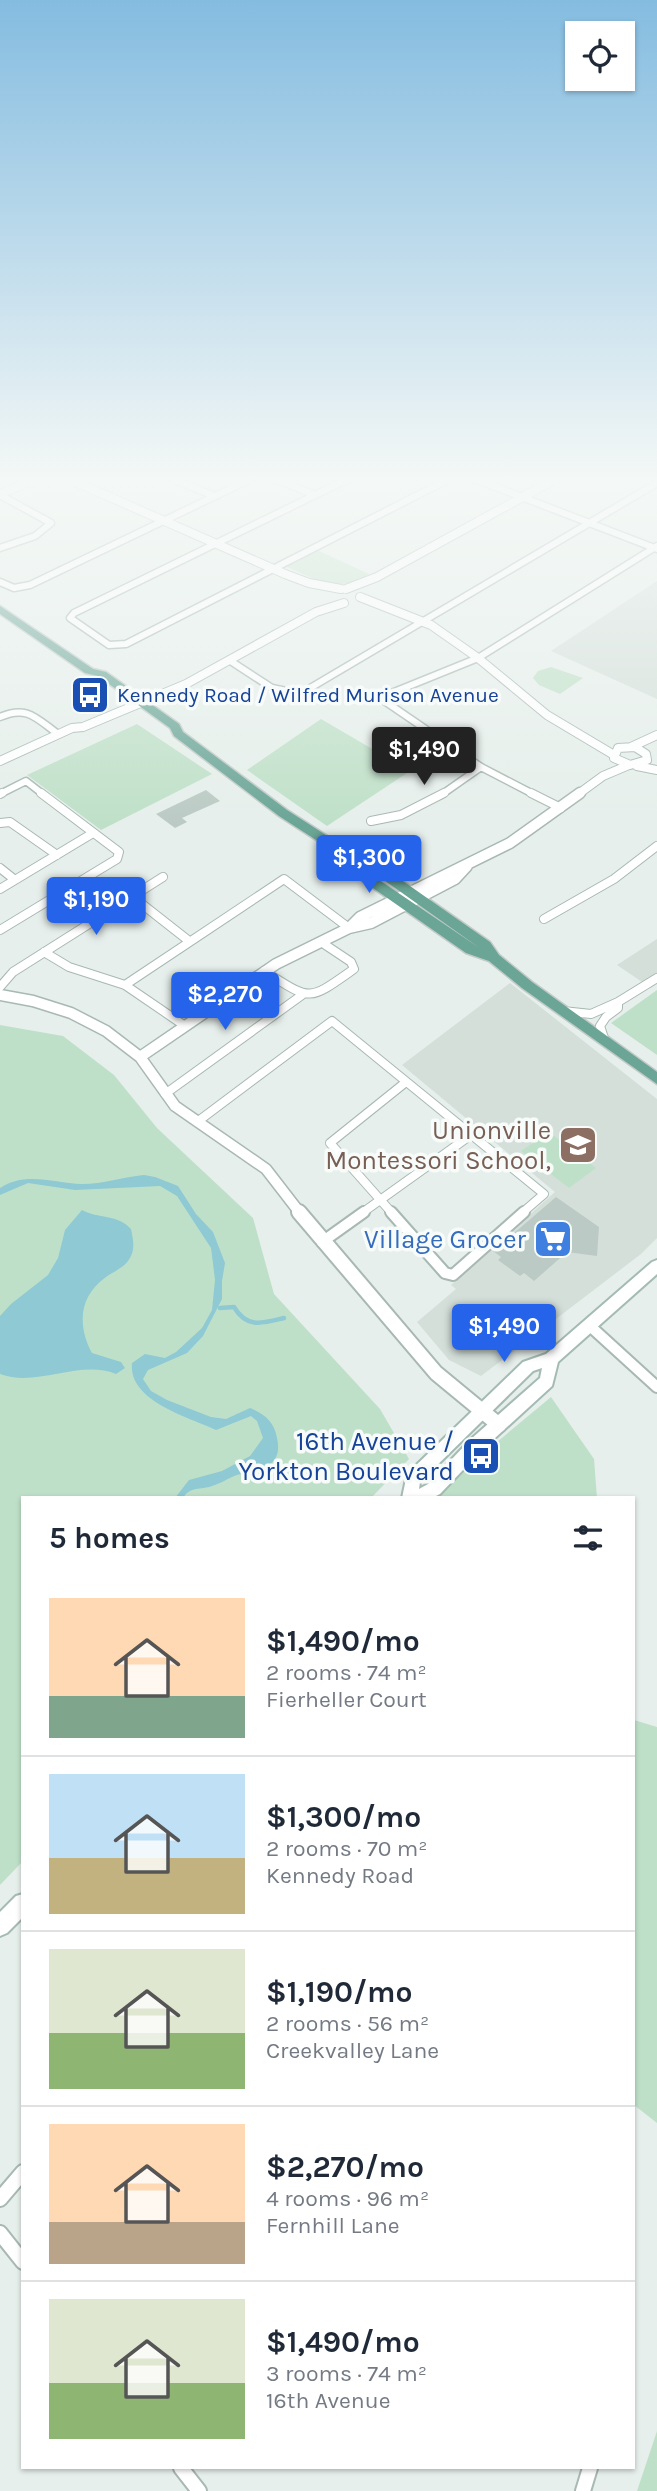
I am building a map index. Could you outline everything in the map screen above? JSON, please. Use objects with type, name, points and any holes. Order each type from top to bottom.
[{"type":"main road","points":[[0,609],[89,671],[91,680],[133,702],[165,732],[178,734],[284,813],[352,858],[354,869],[408,898],[471,950],[494,958],[657,1079]]},
{"type":"main road","points":[[410,1496],[413,1479],[528,1366],[551,1359],[657,1266]]},
{"type":"main road","points":[[421,1496],[434,1489],[547,1381],[551,1359]]},
{"type":"main road","points":[[0,1926],[21,1905]]},
{"type":"street","points":[[115,592],[74,612],[70,618],[108,645],[126,644],[230,592]]},
{"type":"street","points":[[325,592],[345,603],[379,606]]},
{"type":"street","points":[[316,612],[338,592]]},
{"type":"street","points":[[351,592],[379,606],[423,621],[478,658],[540,710],[587,737],[614,755],[618,762],[657,770]]},
{"type":"street","points":[[0,761],[72,728],[83,727],[133,702],[186,684],[316,612],[345,603],[363,592]]},
{"type":"street","points":[[229,660],[278,692],[291,696],[300,694],[472,592]]},
{"type":"street","points":[[561,807],[481,766],[383,700],[394,692],[478,658],[584,592]]},
{"type":"street","points":[[0,717],[11,712],[26,711],[58,734]]},
{"type":"street","points":[[603,776],[616,750],[657,735]]},
{"type":"street","points":[[587,737],[628,747],[646,755],[657,764]]},
{"type":"street","points":[[140,1057],[264,971],[349,928],[371,923],[408,898],[455,879],[467,866],[510,843],[603,776],[643,763],[657,741]]},
{"type":"street","points":[[370,821],[398,817],[443,793],[481,766]]},
{"type":"street","points":[[0,794],[26,781],[118,852],[117,859],[0,930]]},
{"type":"street","points":[[0,823],[10,822],[57,855]]},
{"type":"street","points":[[0,889],[93,833]]},
{"type":"street","points":[[544,919],[614,879],[657,846]]},
{"type":"street","points":[[0,868],[15,880]]},
{"type":"street","points":[[0,987],[13,972],[163,877]]},
{"type":"street","points":[[125,985],[284,878],[349,928]]},
{"type":"street","points":[[133,897],[189,941]]},
{"type":"street","points":[[165,1094],[302,995],[319,994],[354,969],[351,962],[321,942]]},
{"type":"street","points":[[44,952],[69,967],[125,985],[185,1026]]},
{"type":"street","points":[[264,971],[302,995]]},
{"type":"street","points":[[563,1011],[586,1015],[618,1002],[657,978]]},
{"type":"street","points":[[0,995],[33,1001],[71,1013],[106,1031],[140,1057],[175,1106],[266,1169],[380,1312],[436,1373],[499,1424]]},
{"type":"street","points":[[605,1041],[600,1026],[606,1017],[618,1008],[618,1002]]},
{"type":"street","points":[[197,1122],[332,1021],[544,1194],[453,1275],[445,1273],[330,1143],[406,1082]]},
{"type":"street","points":[[323,1242],[471,1135]]},
{"type":"street","points":[[590,1326],[657,1387]]},
{"type":"street","points":[[0,2199],[21,2174]]},
{"type":"street","points":[[0,2233],[21,2259]]},
{"type":"street","points":[[182,2469],[199,2491]]},
{"type":"street","points":[[583,2491],[590,2469]]},
{"type":"shaded area","points":[[640,592],[657,592],[657,699],[551,651]]},
{"type":"shaded area","points":[[657,939],[657,984],[651,988],[617,965]]},
{"type":"shaded area","name":"Unionville Montessori School,","points":[[510,983],[657,1099],[657,1238],[641,1254],[481,1376],[449,1360],[417,1322],[456,1289],[451,1285],[555,1192],[402,1065]]},
{"type":"green space","points":[[551,667],[583,678],[560,694],[539,685],[533,678],[538,671]]},
{"type":"green space","points":[[321,719],[410,771],[327,826],[247,770]]},
{"type":"green space","points":[[137,724],[212,774],[101,830],[27,775]]},
{"type":"green space","points":[[657,990],[657,1055],[611,1023]]},
{"type":"green space","points":[[0,1025],[63,1036],[114,1075],[157,1128],[253,1218],[274,1294],[380,1409],[409,1459],[373,1496],[21,1496],[21,1863],[0,1885]]},
{"type":"green space","points":[[549,1132],[596,1168],[569,1188],[521,1151]]},
{"type":"green space","points":[[551,1397],[594,1459],[597,1496],[440,1496],[473,1462]]},
{"type":"green space","points":[[635,1720],[657,1727],[657,2123],[635,2106]]},
{"type":"green space","points":[[657,2431],[657,2491],[637,2491]]},
{"type":"water","points":[[144,1175],[155,1177],[178,1186],[196,1214],[213,1232],[225,1263],[222,1299],[203,1336],[187,1353],[148,1370],[143,1379],[151,1391],[167,1400],[211,1417],[226,1419],[250,1408],[260,1413],[268,1419],[277,1438],[277,1456],[267,1466],[215,1485],[192,1490],[184,1496],[177,1496],[189,1480],[222,1471],[250,1456],[263,1438],[257,1421],[251,1416],[216,1430],[176,1413],[149,1397],[133,1376],[132,1363],[145,1354],[165,1358],[176,1352],[202,1328],[212,1310],[215,1280],[211,1248],[177,1196],[160,1186],[75,1190],[28,1183],[0,1195],[0,1188],[19,1180],[40,1179],[90,1184]]},
{"type":"water","points":[[82,1210],[120,1221],[131,1229],[133,1246],[129,1260],[97,1285],[90,1293],[83,1312],[84,1332],[92,1353],[121,1362],[125,1368],[116,1374],[87,1370],[29,1378],[0,1374],[0,1316],[48,1275],[58,1258],[65,1230]]},
{"type":"building","points":[[206,790],[220,801],[182,818],[187,822],[175,828],[156,814]]},
{"type":"building","name":"Village Grocer","points":[[556,1197],[599,1227],[597,1256],[567,1252],[534,1281],[524,1273],[520,1276],[498,1260],[501,1257],[493,1251]]},
{"type":"waterway","points":[[220,1308],[234,1307],[244,1319],[256,1323],[284,1318]]},
{"type":"place","name":"Kennedy Road / Wilfred Murison Avenue","points":[[90,695]]},
{"type":"place","name":"Unionville Montessori School,","points":[[578,1145]]},
{"type":"place","name":"Village Grocer","points":[[553,1239]]},
{"type":"place","name":"16th Avenue / Yorkton Boulevard","points":[[481,1456]]}]
